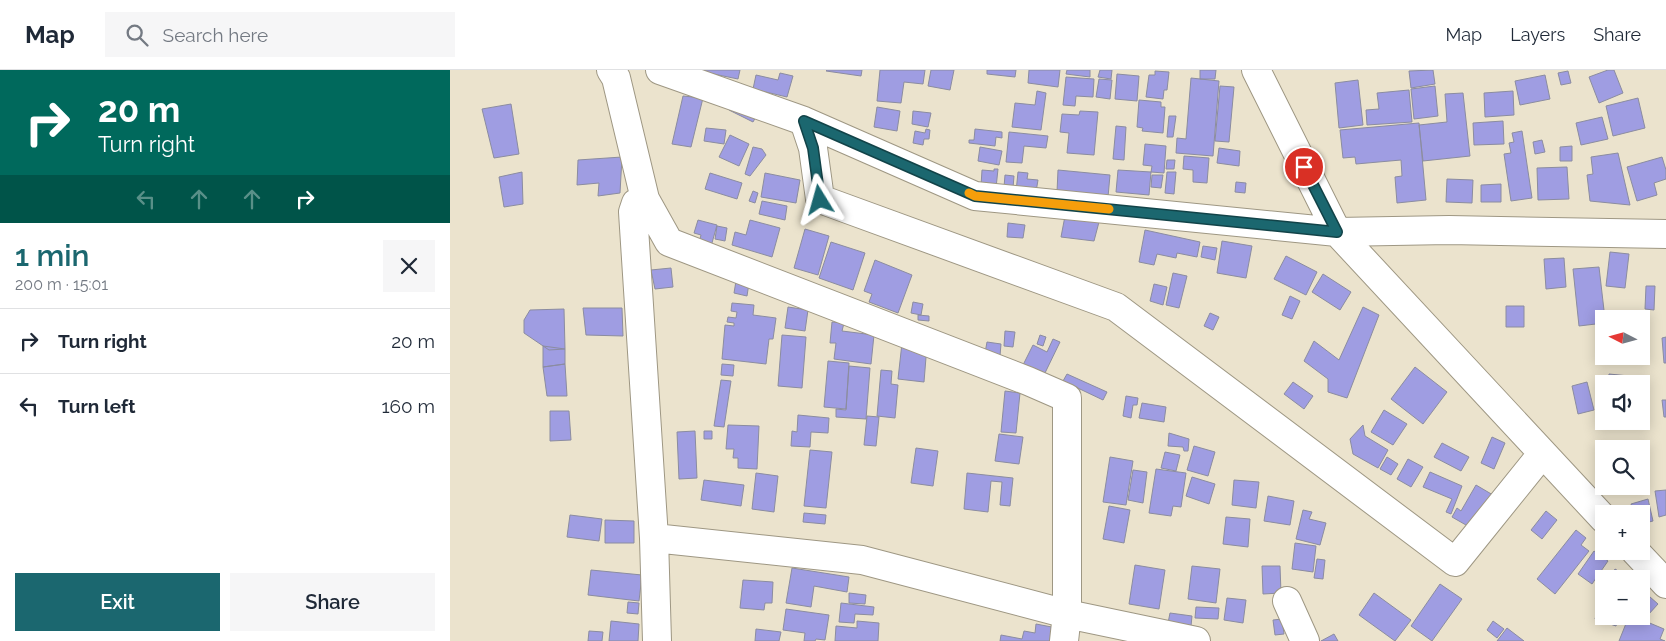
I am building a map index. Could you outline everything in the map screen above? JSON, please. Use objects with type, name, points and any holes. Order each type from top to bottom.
[{"type":"street","points":[[611,70],[616,78],[645,199],[669,242],[1028,381],[1067,398],[1067,614],[1064,641]]},
{"type":"street","points":[[660,70],[804,121],[975,196],[1337,232],[1449,230],[1666,234]]},
{"type":"street","points":[[1256,70],[1337,232],[1595,510]]},
{"type":"street","points":[[804,121],[813,148],[820,200],[1116,307],[1455,562],[1542,454]]},
{"type":"street","points":[[645,199],[636,203],[633,212],[654,538],[657,641]]},
{"type":"street","points":[[654,538],[862,560],[1067,614],[1196,641]]},
{"type":"street","points":[[1643,560],[1666,584]]},
{"type":"street","points":[[1287,601],[1305,641]]},
{"type":"building","points":[[694,70],[740,70],[738,79]]},
{"type":"building","points":[[827,70],[862,70],[861,76]]},
{"type":"building","points":[[880,70],[925,70],[923,84],[904,82],[901,103],[877,101]]},
{"type":"building","points":[[931,70],[954,70],[950,90],[928,86]]},
{"type":"building","points":[[987,70],[1016,70],[1015,77],[987,74]]},
{"type":"building","points":[[1029,70],[1060,70],[1058,87],[1028,83]]},
{"type":"building","points":[[1067,70],[1090,70],[1090,77],[1066,74]]},
{"type":"building","points":[[1100,70],[1112,70],[1111,79],[1098,77]]},
{"type":"building","points":[[1200,70],[1216,70],[1215,79],[1200,79]]},
{"type":"building","points":[[1433,70],[1435,84],[1411,88],[1409,71]]},
{"type":"building","points":[[1608,70],[1614,70],[1623,93],[1599,103],[1589,77]]},
{"type":"building","points":[[1155,71],[1169,72],[1167,90],[1164,90],[1163,99],[1146,97],[1149,75],[1155,75]]},
{"type":"building","points":[[1568,71],[1571,83],[1561,85],[1558,73]]},
{"type":"building","points":[[780,73],[793,76],[787,97],[753,89],[756,75],[778,80]]},
{"type":"building","points":[[1117,74],[1139,76],[1137,101],[1115,99]]},
{"type":"building","points":[[1545,75],[1550,99],[1520,105],[1515,81]]},
{"type":"building","points":[[1066,77],[1094,79],[1093,97],[1076,96],[1075,106],[1063,105]]},
{"type":"building","points":[[1191,78],[1219,81],[1213,156],[1176,153],[1177,138],[1186,139]]},
{"type":"building","points":[[1099,79],[1112,80],[1110,99],[1096,97]]},
{"type":"building","points":[[1358,80],[1363,125],[1339,128],[1335,83]]},
{"type":"building","points":[[1220,86],[1234,87],[1229,142],[1215,141]]},
{"type":"building","points":[[1435,86],[1438,116],[1414,119],[1411,89]]},
{"type":"building","points":[[1409,90],[1412,122],[1367,125],[1366,110],[1379,109],[1377,93]]},
{"type":"building","points":[[1037,91],[1046,93],[1041,130],[1012,127],[1015,103],[1035,105]]},
{"type":"building","points":[[1513,91],[1514,115],[1485,117],[1484,93]]},
{"type":"building","points":[[1463,93],[1470,156],[1423,161],[1419,125],[1447,122],[1445,94]]},
{"type":"building","points":[[683,96],[703,98],[691,147],[672,144]]},
{"type":"building","points":[[1638,98],[1645,128],[1613,136],[1606,106]]},
{"type":"building","points":[[734,100],[758,113],[753,122],[729,110]]},
{"type":"building","points":[[1139,100],[1161,102],[1161,107],[1165,107],[1163,133],[1142,131],[1143,128],[1137,127]]},
{"type":"building","points":[[511,104],[519,154],[494,158],[482,109]]},
{"type":"building","points":[[877,107],[900,111],[897,131],[874,127]]},
{"type":"building","points":[[913,111],[931,113],[928,127],[912,124]]},
{"type":"building","points":[[1080,111],[1098,112],[1094,155],[1067,153],[1069,133],[1060,132],[1062,114],[1079,115]]},
{"type":"building","points":[[1169,116],[1176,116],[1173,137],[1167,137]]},
{"type":"building","points":[[1602,117],[1608,139],[1581,145],[1576,123]]},
{"type":"building","points":[[1503,121],[1504,144],[1474,145],[1473,123]]},
{"type":"building","points":[[1419,123],[1426,200],[1397,203],[1395,177],[1402,176],[1401,160],[1356,164],[1355,157],[1343,158],[1340,130]]},
{"type":"building","points":[[1116,126],[1126,127],[1124,160],[1113,159]]},
{"type":"building","points":[[706,128],[726,130],[724,144],[704,141]]},
{"type":"building","points":[[926,129],[930,130],[929,139],[924,139],[923,145],[913,143],[915,131],[925,133]]},
{"type":"building","points":[[975,129],[1002,132],[1002,138],[996,137],[995,146],[969,143],[969,140],[974,140]]},
{"type":"building","points":[[1522,131],[1532,198],[1511,201],[1504,154],[1511,153],[1509,143],[1514,142],[1512,133]]},
{"type":"building","points":[[1009,132],[1048,136],[1046,148],[1024,146],[1022,163],[1006,162]]},
{"type":"building","points":[[730,135],[749,144],[739,166],[719,157]]},
{"type":"building","points":[[1542,140],[1545,152],[1535,154],[1533,142]]},
{"type":"building","points":[[1145,144],[1166,146],[1164,173],[1151,172],[1152,166],[1143,165]]},
{"type":"building","points":[[1572,146],[1572,161],[1560,161],[1560,147]]},
{"type":"building","points":[[753,147],[762,149],[766,155],[750,176],[745,174]]},
{"type":"building","points":[[980,147],[1002,151],[999,165],[978,161]]},
{"type":"building","points":[[1219,148],[1240,151],[1239,166],[1217,163]]},
{"type":"building","points":[[1618,153],[1630,205],[1590,201],[1587,175],[1593,174],[1591,157]]},
{"type":"building","points":[[1184,156],[1209,158],[1207,183],[1193,182],[1193,170],[1183,169]]},
{"type":"building","points":[[622,157],[620,193],[598,196],[599,183],[577,185],[578,160]]},
{"type":"building","points":[[1662,157],[1666,170],[1666,179],[1654,183],[1657,195],[1637,201],[1627,167]]},
{"type":"building","points":[[1167,160],[1175,160],[1174,169],[1166,169]]},
{"type":"building","points":[[1567,167],[1569,199],[1538,200],[1537,168]]},
{"type":"building","points":[[994,169],[998,169],[996,188],[981,186],[982,170],[994,171]]},
{"type":"building","points":[[1058,170],[1110,175],[1108,197],[1057,192]]},
{"type":"building","points":[[1118,170],[1151,172],[1149,195],[1116,192]]},
{"type":"building","points":[[522,172],[523,204],[504,207],[499,177]]},
{"type":"building","points":[[1018,172],[1028,173],[1027,179],[1038,180],[1036,192],[1016,192]]},
{"type":"building","points":[[1167,172],[1176,172],[1174,194],[1165,193]]},
{"type":"building","points":[[710,173],[742,183],[737,199],[705,189]]},
{"type":"building","points":[[765,173],[800,180],[796,203],[761,197]]},
{"type":"building","points":[[1005,175],[1014,176],[1013,188],[1004,187]]},
{"type":"building","points":[[1152,175],[1163,175],[1161,188],[1151,187]]},
{"type":"building","points":[[1447,179],[1473,180],[1472,203],[1446,202]]},
{"type":"building","points":[[1236,182],[1246,183],[1245,193],[1235,192]]},
{"type":"building","points":[[1501,184],[1501,202],[1481,202],[1481,185]]},
{"type":"building","points":[[753,191],[758,193],[755,203],[749,201]]},
{"type":"building","points":[[762,201],[787,206],[785,220],[759,214]]},
{"type":"building","points":[[1065,216],[1099,222],[1094,241],[1061,237]]},
{"type":"building","points":[[698,220],[717,225],[710,250],[698,247],[701,235],[694,233]]},
{"type":"building","points":[[750,220],[780,228],[772,257],[732,245],[735,232],[746,235]]},
{"type":"building","points":[[1008,223],[1025,225],[1023,238],[1007,237]]},
{"type":"building","points":[[717,226],[727,228],[725,241],[715,239]]},
{"type":"building","points":[[805,229],[829,236],[818,275],[794,268]]},
{"type":"building","points":[[1145,230],[1200,242],[1197,257],[1177,253],[1176,258],[1157,254],[1154,265],[1139,262]]},
{"type":"building","points":[[1222,241],[1252,246],[1246,278],[1217,273]]},
{"type":"building","points":[[831,242],[865,253],[853,290],[819,278]]},
{"type":"building","points":[[1203,246],[1217,248],[1215,260],[1201,257]]},
{"type":"building","points":[[1610,252],[1629,254],[1625,288],[1606,286]]},
{"type":"building","points":[[1286,256],[1317,272],[1306,295],[1274,279]]},
{"type":"building","points":[[1564,258],[1566,287],[1546,289],[1544,259]]},
{"type":"building","points":[[875,260],[912,275],[898,313],[869,302],[872,294],[864,291]]},
{"type":"building","points":[[1599,267],[1604,310],[1595,310],[1595,324],[1579,326],[1573,269]]},
{"type":"building","points":[[671,268],[673,287],[655,289],[651,270]]},
{"type":"building","points":[[1173,273],[1187,276],[1179,308],[1166,305]]},
{"type":"building","points":[[1323,274],[1351,292],[1340,310],[1312,292]]},
{"type":"building","points":[[736,281],[749,283],[747,296],[734,293]]},
{"type":"building","points":[[1154,284],[1167,287],[1163,305],[1150,301]]},
{"type":"building","points":[[1646,286],[1655,286],[1654,310],[1645,309]]},
{"type":"building","points":[[1290,296],[1300,301],[1292,319],[1282,315]]},
{"type":"building","points":[[913,302],[923,304],[921,315],[911,313]]},
{"type":"building","points":[[732,303],[754,305],[753,315],[776,318],[773,339],[769,339],[766,364],[722,359],[725,325],[734,326],[734,323],[727,322],[728,317],[736,318],[737,312],[731,311]]},
{"type":"building","points":[[1506,306],[1524,306],[1524,327],[1506,327]]},
{"type":"building","points":[[788,307],[808,310],[805,331],[785,328]]},
{"type":"building","points":[[1363,307],[1379,315],[1347,398],[1328,392],[1328,379],[1304,361],[1314,341],[1339,360]]},
{"type":"building","points":[[583,308],[622,308],[623,336],[586,335]]},
{"type":"building","points":[[564,309],[565,349],[549,350],[524,333],[524,320],[530,310]]},
{"type":"building","points":[[1210,313],[1219,317],[1213,330],[1204,326]]},
{"type":"building","points":[[918,315],[929,316],[929,321],[918,320]]},
{"type":"building","points":[[832,322],[844,323],[842,331],[874,335],[871,364],[834,359],[836,343],[830,343]]},
{"type":"building","points":[[1005,331],[1015,332],[1013,347],[1004,346]]},
{"type":"building","points":[[782,335],[806,337],[802,388],[778,386]]},
{"type":"building","points":[[1040,335],[1046,337],[1043,346],[1037,344]]},
{"type":"building","points":[[1666,337],[1666,363],[1664,363],[1662,338]]},
{"type":"building","points":[[1053,339],[1060,342],[1044,375],[1023,365],[1033,345],[1047,352]]},
{"type":"building","points":[[987,342],[1001,344],[1000,356],[985,353]]},
{"type":"building","points":[[902,343],[927,345],[924,382],[898,379]]},
{"type":"building","points":[[543,346],[565,349],[565,364],[543,367]]},
{"type":"building","points":[[828,361],[849,363],[846,409],[824,407]]},
{"type":"building","points":[[565,364],[567,396],[547,396],[543,367]]},
{"type":"building","points":[[722,364],[734,365],[733,376],[721,375]]},
{"type":"building","points":[[849,366],[870,368],[866,419],[836,417],[836,409],[846,410]]},
{"type":"building","points":[[1415,367],[1447,392],[1423,424],[1391,399]]},
{"type":"building","points":[[881,370],[892,371],[891,384],[898,385],[895,418],[877,416]]},
{"type":"building","points":[[1067,374],[1107,392],[1103,400],[1063,381]]},
{"type":"building","points":[[721,380],[731,381],[724,427],[714,426]]},
{"type":"building","points":[[1293,382],[1313,396],[1304,409],[1284,394]]},
{"type":"building","points":[[1587,382],[1594,410],[1578,414],[1572,386]]},
{"type":"building","points":[[1005,391],[1020,393],[1016,433],[1001,432]]},
{"type":"building","points":[[1126,396],[1138,398],[1137,405],[1133,405],[1131,418],[1123,416]]},
{"type":"building","points":[[1662,400],[1666,400],[1666,417],[1664,417]]},
{"type":"building","points":[[1142,403],[1166,407],[1164,422],[1139,418]]},
{"type":"building","points":[[1384,410],[1407,424],[1393,445],[1371,432]]},
{"type":"building","points":[[550,411],[569,411],[571,440],[550,441]]},
{"type":"building","points":[[798,415],[829,418],[828,433],[811,432],[810,447],[791,446],[792,431],[797,432]]},
{"type":"building","points":[[867,416],[879,417],[876,446],[864,445]]},
{"type":"building","points":[[728,425],[759,426],[757,469],[738,468],[738,458],[733,458],[734,449],[726,449]]},
{"type":"building","points":[[1363,425],[1365,436],[1388,450],[1378,468],[1353,454],[1350,439]]},
{"type":"building","points":[[695,431],[697,478],[679,479],[677,432]]},
{"type":"building","points":[[704,431],[712,431],[712,439],[704,439]]},
{"type":"building","points":[[1169,433],[1189,439],[1188,451],[1184,451],[1183,447],[1168,446]]},
{"type":"building","points":[[999,434],[1023,437],[1019,464],[995,461]]},
{"type":"building","points":[[1492,437],[1505,443],[1494,469],[1481,463]]},
{"type":"building","points":[[1442,443],[1469,457],[1461,471],[1434,457]]},
{"type":"building","points":[[1194,446],[1215,452],[1208,476],[1187,470]]},
{"type":"building","points":[[916,448],[938,451],[933,486],[911,483]]},
{"type":"building","points":[[810,450],[832,452],[826,508],[804,506]]},
{"type":"building","points":[[1165,452],[1180,455],[1176,471],[1161,468]]},
{"type":"building","points":[[1110,457],[1133,461],[1126,505],[1103,502]]},
{"type":"building","points":[[1387,457],[1398,464],[1391,475],[1380,469]]},
{"type":"building","points":[[1408,459],[1423,467],[1411,487],[1397,479]]},
{"type":"building","points":[[1156,469],[1186,473],[1181,507],[1173,506],[1171,516],[1149,513]]},
{"type":"building","points":[[1133,470],[1147,472],[1143,503],[1128,500]]},
{"type":"building","points":[[1430,472],[1462,486],[1451,514],[1446,512],[1452,499],[1423,487]]},
{"type":"building","points":[[756,473],[778,476],[774,512],[752,509]]},
{"type":"building","points":[[967,473],[1013,478],[1010,506],[1000,505],[1002,482],[991,481],[988,512],[964,509]]},
{"type":"building","points":[[1192,477],[1215,484],[1209,504],[1186,496]]},
{"type":"building","points":[[704,480],[744,485],[741,506],[701,500]]},
{"type":"building","points":[[1234,480],[1259,482],[1256,508],[1232,505]]},
{"type":"building","points":[[1476,485],[1493,495],[1473,529],[1452,517],[1457,508],[1461,511]]},
{"type":"building","points":[[1666,490],[1666,515],[1659,517],[1655,491]]},
{"type":"building","points":[[1268,496],[1294,501],[1290,525],[1264,521]]},
{"type":"building","points":[[1648,499],[1649,505],[1631,505]]},
{"type":"building","points":[[1109,506],[1130,510],[1124,543],[1103,539]]},
{"type":"building","points":[[1650,508],[1653,521],[1650,522]]},
{"type":"building","points":[[1303,510],[1312,512],[1309,519],[1326,523],[1320,545],[1296,539]]},
{"type":"building","points":[[1546,511],[1557,520],[1542,539],[1531,530]]},
{"type":"building","points":[[804,513],[826,515],[825,524],[803,522]]},
{"type":"building","points":[[570,515],[602,519],[599,541],[567,537]]},
{"type":"building","points":[[1226,517],[1250,519],[1248,547],[1223,544]]},
{"type":"building","points":[[605,520],[634,521],[634,543],[605,543]]},
{"type":"building","points":[[1576,530],[1586,538],[1581,545],[1589,551],[1555,594],[1537,579]]},
{"type":"building","points":[[1295,543],[1316,546],[1313,572],[1292,569]]},
{"type":"building","points":[[1594,551],[1595,560],[1608,561],[1602,570],[1595,570],[1595,580],[1592,584],[1578,574]]},
{"type":"building","points":[[1317,559],[1325,560],[1323,579],[1314,578]]},
{"type":"building","points":[[1135,565],[1165,570],[1159,609],[1129,604]]},
{"type":"building","points":[[1192,566],[1220,569],[1216,603],[1188,599]]},
{"type":"building","points":[[1262,566],[1280,566],[1281,593],[1263,594]]},
{"type":"building","points":[[792,568],[849,577],[847,592],[814,586],[811,607],[786,603]]},
{"type":"building","points":[[591,570],[642,575],[639,601],[588,595]]},
{"type":"building","points":[[743,580],[773,582],[772,603],[765,603],[764,610],[740,608]]},
{"type":"building","points":[[1440,584],[1462,599],[1432,641],[1411,626]]},
{"type":"building","points":[[849,593],[866,595],[865,604],[849,603]]},
{"type":"building","points":[[1374,593],[1411,620],[1395,641],[1359,615]]},
{"type":"building","points":[[1650,597],[1658,604],[1650,613]]},
{"type":"building","points":[[1227,598],[1246,600],[1243,623],[1224,620]]},
{"type":"building","points":[[628,602],[639,603],[638,614],[627,613]]},
{"type":"building","points":[[841,603],[874,607],[873,615],[855,614],[854,623],[839,622]]},
{"type":"building","points":[[1196,607],[1219,608],[1218,619],[1195,618]]},
{"type":"building","points":[[786,609],[829,615],[825,640],[804,641],[805,633],[783,630]]},
{"type":"building","points":[[1170,613],[1192,616],[1191,626],[1168,623]]},
{"type":"building","points":[[1282,619],[1284,634],[1275,635],[1273,620]]},
{"type":"building","points":[[611,621],[639,624],[638,641],[609,641]]},
{"type":"building","points":[[857,621],[879,623],[878,641],[835,641],[836,626],[857,628]]},
{"type":"building","points":[[1493,621],[1504,629],[1497,638],[1487,630]]},
{"type":"building","points":[[1650,623],[1664,629],[1660,639],[1665,641],[1619,641],[1625,625],[1650,625]]},
{"type":"building","points":[[1036,624],[1057,628],[1055,641],[1000,641],[1001,635],[1022,639],[1024,631],[1035,633]]},
{"type":"building","points":[[1507,628],[1524,641],[1497,641]]},
{"type":"building","points":[[756,629],[781,632],[779,641],[755,641]]},
{"type":"building","points":[[589,631],[603,632],[602,641],[588,641]]},
{"type":"building","points":[[1334,634],[1338,641],[1321,641]]},
{"type":"slow traffic","points":[[969,193],[975,196],[1109,209]]},
{"type":"route","points":[[820,200],[813,148],[804,121],[975,196],[1337,232],[1304,167]]}]
